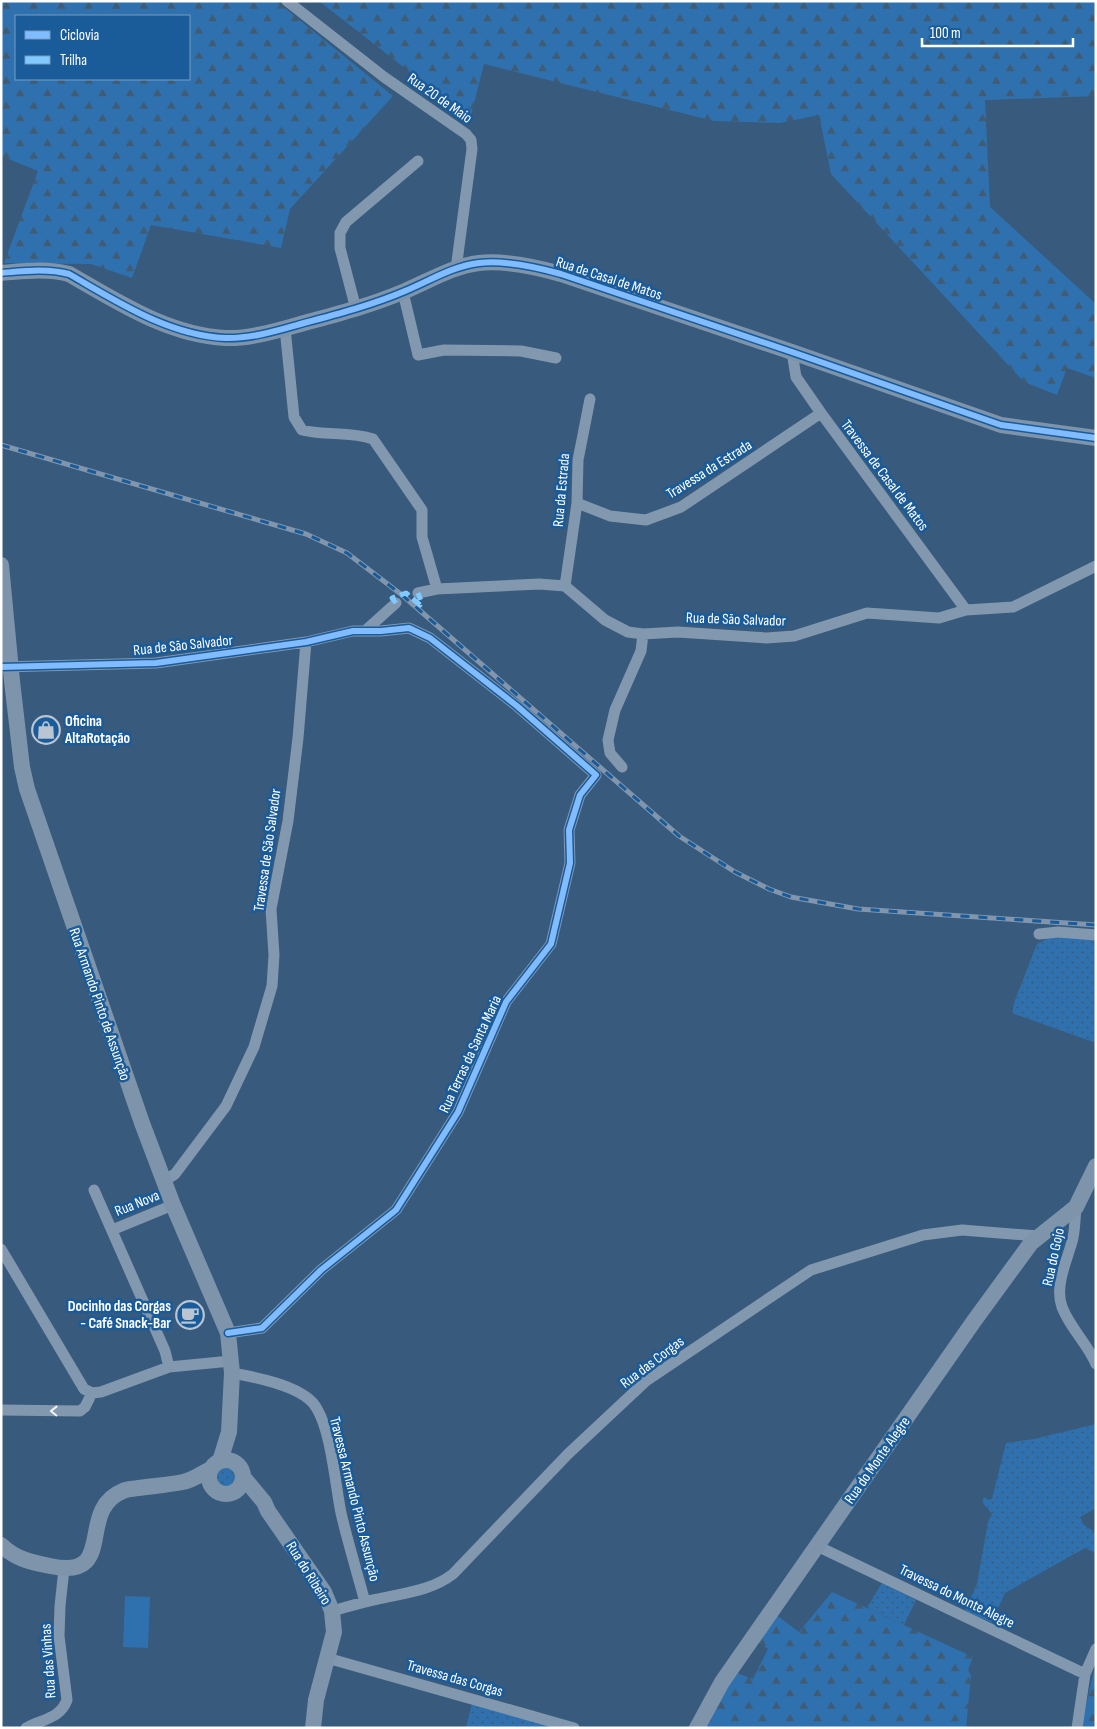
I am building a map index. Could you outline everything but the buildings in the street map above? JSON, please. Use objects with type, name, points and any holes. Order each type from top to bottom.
[{"type":"street","name":"Rua 20 de Maio","points":[[288,1],[384,77],[466,134],[471,140],[472,149],[456,269]]},
{"type":"street","points":[[356,309],[340,248],[340,233],[346,222],[418,161]]},
{"type":"street","name":"Rua de Casal de Matos","points":[[1,273],[45,270],[69,274],[140,315],[189,332],[226,338],[255,335],[356,309],[403,292],[456,269],[479,263],[510,263],[541,268],[792,352],[1001,425],[1096,438]]},
{"type":"street","points":[[403,292],[418,355],[444,350],[521,351],[556,358]]},
{"type":"street","points":[[285,328],[294,417],[302,430],[315,433],[359,434],[373,439],[422,510],[422,537],[437,589]]},
{"type":"street","name":"Travessa de Casal de Matos","points":[[792,352],[796,377],[821,414],[966,610]]},
{"type":"street","name":"Rua da Estrada","points":[[566,586],[577,503],[578,460],[590,398]]},
{"type":"street","name":"Travessa da Estrada","points":[[577,503],[610,516],[646,520],[681,508],[821,414]]},
{"type":"street","name":"Rua Armando Pinto de Assunção","points":[[1,565],[6,667],[27,789],[133,1098],[173,1205],[228,1333],[232,1367],[229,1432],[236,1463]]},
{"type":"street","name":"Rua de São Salvador","points":[[566,586],[605,620],[628,632],[643,634],[678,632],[767,638],[794,636],[868,613],[939,618],[966,610],[1013,607],[1096,566]]},
{"type":"street","points":[[418,593],[437,589],[539,584],[566,586]]},
{"type":"street","points":[[366,630],[396,603]]},
{"type":"street","name":"Rua Terras da Santa Maria","points":[[228,1333],[262,1328],[321,1270],[396,1210],[458,1112],[506,1002],[552,944],[570,863],[569,830],[580,795],[596,775],[517,706],[430,638],[409,628],[381,631],[366,630]]},
{"type":"street","name":"Rua de São Salvador","points":[[6,667],[156,663],[306,642],[353,631],[366,630]]},
{"type":"street","points":[[622,767],[610,753],[608,740],[615,710],[641,651],[643,634]]},
{"type":"street","name":"Travessa de São Salvador","points":[[164,1181],[176,1174],[226,1106],[254,1047],[272,986],[274,955],[271,910],[288,821],[298,738],[306,642]]},
{"type":"street","points":[[1039,934],[1058,932],[1096,935]]},
{"type":"street","points":[[1076,1207],[1096,1166]]},
{"type":"street","points":[[94,1190],[165,1351],[169,1367]]},
{"type":"street","name":"Rua Nova","points":[[112,1230],[173,1205]]},
{"type":"street","name":"Rua do Monte Alegre","points":[[697,1728],[722,1682],[974,1321],[1031,1243],[1076,1207]]},
{"type":"street","name":"Rua do Gojo","points":[[1076,1207],[1075,1226],[1063,1274],[1060,1298],[1067,1318],[1092,1354],[1096,1364]]},
{"type":"street","name":"Rua das Corgas","points":[[332,1611],[429,1588],[442,1582],[453,1574],[568,1454],[646,1381],[811,1270],[923,1235],[962,1230],[1038,1236]]},
{"type":"street","points":[[1,1250],[84,1389],[92,1393],[85,1407],[80,1411],[1,1410]]},
{"type":"street","name":"Travessa Armando Pinto Assunção","points":[[92,1393],[101,1392],[169,1367],[232,1367],[252,1377],[298,1391],[312,1403],[323,1421],[341,1513],[365,1602]]},
{"type":"street","name":"Rua Armando Pinto de Assunção","points":[[215,1465],[229,1432]]},
{"type":"street","points":[[1,1545],[29,1562],[64,1569],[75,1568],[86,1563],[92,1550],[100,1513],[109,1500],[123,1491],[186,1481],[226,1460],[236,1463],[241,1467],[244,1478],[240,1488],[231,1494],[220,1494],[214,1490],[186,1481]]},
{"type":"street","points":[[214,1490],[209,1480],[215,1465]]},
{"type":"street","name":"Rua do Ribeiro","points":[[244,1478],[264,1502],[268,1512],[324,1592],[332,1611],[334,1632],[316,1700],[313,1728]]},
{"type":"street","name":"Rua do Ribeiro","points":[[231,1494],[268,1512]]},
{"type":"street","name":"Travessa do Monte Alegre","points":[[817,1546],[1085,1674]]},
{"type":"street","name":"Rua das Vinhas","points":[[26,1728],[56,1715],[64,1708],[67,1700],[59,1636],[64,1569]]},
{"type":"street","points":[[1077,1728],[1085,1674],[1096,1649]]},
{"type":"street","name":"Travessa das Corgas","points":[[327,1658],[574,1728]]},
{"type":"green space","points":[[1,1],[276,1],[393,96],[290,209],[281,248],[151,225],[132,278],[91,264],[4,263],[38,171],[1,156]]},
{"type":"green space","points":[[319,1],[1096,1],[1096,96],[985,100],[990,207],[1096,304],[1096,378],[1067,368],[1057,395],[1024,382],[831,174],[819,115],[780,123],[714,121],[484,64],[470,119]]},
{"type":"green space","points":[[1054,935],[1096,937],[1096,1043],[1012,1013],[1015,1000],[1037,944]]},
{"type":"green space","points":[[1096,1424],[1096,1508],[1080,1517],[1084,1525],[1096,1533],[1096,1553],[1085,1548],[1005,1593],[993,1623],[965,1611],[977,1584],[988,1522],[992,1514],[982,1502],[984,1497],[988,1500],[992,1499],[1006,1443],[1034,1439]]},
{"type":"green space","points":[[226,1468],[232,1471],[235,1477],[232,1483],[226,1486],[220,1483],[217,1477],[220,1471]]},
{"type":"green space","points":[[882,1583],[916,1600],[904,1625],[867,1608]]},
{"type":"green space","points":[[832,1592],[973,1657],[968,1670],[971,1676],[966,1728],[704,1728],[734,1672],[753,1679],[768,1649],[757,1641],[775,1614],[799,1632]]},
{"type":"green space","points":[[125,1596],[150,1597],[148,1648],[123,1647]]},
{"type":"green space","points":[[1096,1662],[1096,1728],[1082,1728],[1082,1723]]},
{"type":"green space","points":[[472,1703],[557,1728],[466,1728]]},
{"type":"railway","points":[[1,445],[306,534],[347,553],[402,595],[679,836],[735,872],[769,889],[791,897],[858,909],[1096,925]]},
{"type":"marked path","points":[[396,603],[392,598],[406,593],[420,605],[421,601],[418,593]]},
{"type":"cycle path","points":[[1,273],[44,271],[69,274],[125,306],[164,324],[204,336],[235,338],[255,336],[355,309],[393,296],[450,271],[469,265],[489,262],[521,265],[561,274],[1001,425],[1096,438]]},
{"type":"cycle path","points":[[1,667],[156,663],[306,642],[353,631],[409,628],[430,638],[517,706],[596,775],[580,795],[569,830],[570,863],[551,944],[506,1002],[458,1112],[396,1210],[321,1270],[262,1328],[228,1333]]},
{"type":"place","name":"Oficina AltaRotação","points":[[46,730]]},
{"type":"place","name":"Docinho das Corgas - Café Snack-Bar","points":[[190,1315]]}]
